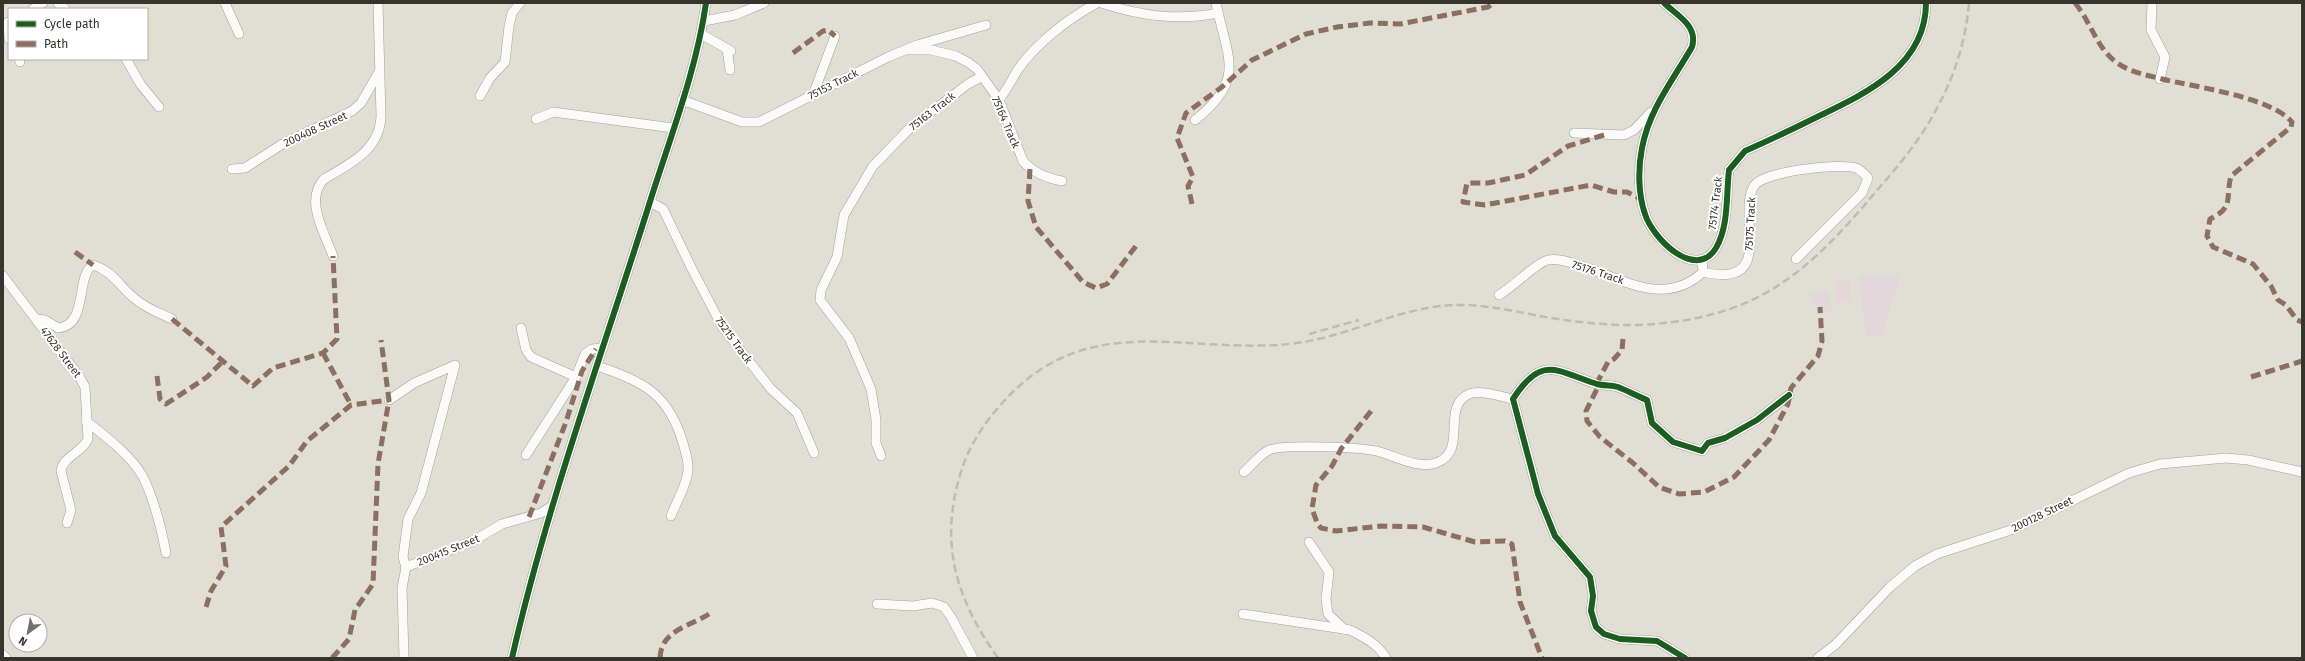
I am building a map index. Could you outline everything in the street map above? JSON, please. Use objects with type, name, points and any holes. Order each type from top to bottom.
[{"type":"street","points":[[225,3],[239,34]]},
{"type":"street","points":[[333,256],[316,207],[315,196],[324,179],[366,153],[378,133],[380,125],[378,3]]},
{"type":"street","points":[[480,96],[490,78],[505,62],[512,13],[520,3]]},
{"type":"street","points":[[512,658],[528,590],[552,506],[682,100],[701,34],[706,3]]},
{"type":"street","points":[[704,21],[735,15],[764,3]]},
{"type":"street","points":[[999,100],[1017,71],[1046,40],[1073,17],[1097,3]]},
{"type":"street","points":[[1101,3],[1146,16],[1176,18],[1218,13]]},
{"type":"street","points":[[1195,120],[1219,98],[1229,80],[1228,50],[1216,3]]},
{"type":"street","points":[[1664,3],[1692,29],[1695,38],[1692,47],[1655,108],[1641,149],[1640,192],[1645,214],[1650,224],[1666,245],[1684,258],[1702,260],[1703,272]]},
{"type":"street","name":"75174 Track","points":[[1702,260],[1716,248],[1721,236],[1729,170],[1734,162],[1744,151],[1852,101],[1892,75],[1909,55],[1920,37],[1926,3]]},
{"type":"street","points":[[2152,3],[2151,30],[2166,57],[2160,79]]},
{"type":"street","name":"75153 Track","points":[[682,100],[751,124],[759,122],[905,50],[986,25]]},
{"type":"street","points":[[701,34],[714,40],[729,50],[730,70]]},
{"type":"street","points":[[813,95],[835,36]]},
{"type":"street","points":[[905,50],[931,50],[956,56],[970,63],[981,77]]},
{"type":"street","points":[[127,60],[141,86],[159,107]]},
{"type":"street","name":"200408 Street","points":[[232,170],[245,168],[284,143],[352,111],[361,103],[379,71]]},
{"type":"street","name":"75164 Track","points":[[981,77],[999,100],[1016,148],[1030,169],[1041,175],[1062,181]]},
{"type":"street","name":"75163 Track","points":[[881,456],[876,444],[876,420],[871,389],[849,338],[820,300],[821,290],[837,257],[842,222],[873,166],[883,154],[924,116],[968,84],[981,77]]},
{"type":"street","points":[[1574,133],[1614,136],[1628,133],[1634,130],[1655,108]]},
{"type":"street","points":[[536,119],[553,112],[673,128]]},
{"type":"street","name":"75175 Track","points":[[1703,272],[1716,275],[1730,274],[1742,267],[1746,261],[1750,247],[1750,201],[1752,192],[1757,183],[1784,172],[1835,167],[1858,168],[1868,178],[1862,194],[1796,259]]},
{"type":"street","name":"75215 Track","points":[[650,202],[663,209],[723,328],[771,389],[797,413],[814,453]]},
{"type":"street","name":"75176 Track","points":[[1499,295],[1538,265],[1550,260],[1581,265],[1631,283],[1660,290],[1680,287],[1703,272]]},
{"type":"street","points":[[36,319],[45,320],[58,328],[69,324],[78,310],[88,272],[94,265],[110,273],[129,294],[144,306],[172,318]]},
{"type":"street","name":"47628 Street","points":[[3,276],[83,382],[85,387],[88,439],[85,447],[66,460],[61,471],[71,510],[67,523]]},
{"type":"street","points":[[521,328],[526,350],[531,357],[576,378]]},
{"type":"street","points":[[526,454],[576,378],[585,354],[592,349],[603,348]]},
{"type":"street","points":[[389,400],[414,383],[456,365],[421,493],[408,519],[404,557],[406,567]]},
{"type":"street","points":[[597,366],[654,392],[663,400],[673,417],[688,461],[687,476],[671,516]]},
{"type":"street","points":[[1685,658],[1657,641],[1620,639],[1604,634],[1596,627],[1591,611],[1593,596],[1590,577],[1554,536],[1538,494],[1514,399],[1521,387],[1538,372],[1558,369],[1598,384],[1618,387],[1647,400],[1652,423],[1673,442],[1702,451],[1708,443],[1725,438],[1758,420],[1789,395]]},
{"type":"street","points":[[1244,472],[1265,452],[1281,447],[1371,450],[1402,460],[1429,464],[1437,463],[1450,452],[1454,443],[1455,414],[1463,398],[1474,393],[1514,399]]},
{"type":"street","points":[[86,420],[120,448],[143,476],[157,511],[166,553]]},
{"type":"street","name":"200128 Street","points":[[1818,658],[1835,645],[1890,587],[1915,566],[1937,554],[2014,529],[2129,473],[2160,464],[2226,458],[2248,460],[2302,472]]},
{"type":"street","name":"200415 Street","points":[[404,658],[402,588],[406,567],[473,541],[502,524],[514,519],[541,514],[552,506]]},
{"type":"street","points":[[1309,542],[1330,572],[1326,599],[1328,614],[1344,629]]},
{"type":"street","points":[[877,604],[913,606],[932,603],[944,607],[973,658]]},
{"type":"street","points":[[1244,614],[1344,629],[1364,637],[1380,649],[1386,658]]},
{"type":"street","points":[[3,655],[6,658]]},
{"type":"shaded area","points":[[1858,275],[1900,276],[1882,336],[1866,336]]},
{"type":"shaded area","points":[[1850,280],[1851,301],[1837,301],[1834,282]]},
{"type":"shaded area","points":[[1827,291],[1833,310],[1818,313],[1809,293]]},
{"type":"railway","points":[[998,658],[972,615],[962,593],[952,549],[951,525],[954,501],[963,465],[972,445],[990,418],[1004,401],[1037,372],[1071,354],[1107,345],[1143,342],[1180,342],[1257,346],[1297,343],[1318,339],[1401,314],[1444,306],[1466,305],[1487,307],[1597,324],[1641,325],[1707,316],[1753,300],[1774,288],[1813,259],[1847,225],[1919,139],[1950,82],[1959,56],[1968,16],[1969,3]]},
{"type":"railway","points":[[1309,334],[1359,320]]},
{"type":"marked path","points":[[1192,204],[1188,186],[1193,177],[1177,138],[1186,113],[1222,87],[1252,60],[1306,34],[1337,27],[1370,23],[1400,24],[1488,7],[1493,3]]},
{"type":"marked path","points":[[2075,3],[2081,10],[2103,49],[2109,56],[2121,65],[2132,71],[2162,79],[2232,94],[2267,106],[2282,113],[2292,122],[2291,127],[2231,176],[2228,201],[2223,210],[2218,215],[2210,219],[2207,236],[2213,247],[2253,264],[2271,286],[2278,300],[2286,305],[2297,320],[2302,322]]},
{"type":"marked path","points":[[793,53],[823,31],[828,30],[835,36]]},
{"type":"marked path","points":[[1604,135],[1568,146],[1525,175],[1488,183],[1467,183],[1463,202],[1485,205],[1591,185],[1614,192],[1627,192],[1641,199]]},
{"type":"marked path","points":[[1030,169],[1028,201],[1036,227],[1083,282],[1096,288],[1107,284],[1136,246]]},
{"type":"marked path","points":[[75,252],[93,265]]},
{"type":"marked path","points":[[172,319],[253,386],[273,368],[323,353],[337,339],[333,256]]},
{"type":"marked path","points":[[1623,339],[1622,350],[1614,359],[1608,362],[1599,379],[1597,389],[1586,411],[1587,421],[1600,437],[1633,463],[1659,487],[1679,494],[1704,492],[1734,477],[1769,440],[1788,404],[1791,388],[1818,356],[1822,341],[1820,307]]},
{"type":"marked path","points":[[332,658],[349,639],[355,610],[373,584],[378,464],[389,400],[381,340]]},
{"type":"marked path","points":[[529,517],[566,422],[582,371],[596,349]]},
{"type":"marked path","points":[[323,353],[351,405]]},
{"type":"marked path","points":[[157,376],[160,399],[166,404],[207,377],[223,361]]},
{"type":"marked path","points":[[2251,377],[2302,361]]},
{"type":"marked path","points":[[206,607],[211,591],[226,566],[221,527],[289,466],[307,441],[351,405],[389,400]]},
{"type":"marked path","points":[[1371,411],[1341,449],[1332,466],[1316,485],[1312,509],[1318,525],[1321,528],[1336,531],[1381,526],[1423,527],[1475,542],[1505,541],[1512,544],[1520,602],[1542,658]]},
{"type":"marked path","points":[[660,658],[665,641],[671,635],[677,630],[709,614]]},
{"type":"cycle path","points":[[512,658],[541,544],[558,488],[689,81],[696,55],[706,3]]},
{"type":"cycle path","points":[[1664,3],[1686,22],[1692,33],[1693,40],[1692,47],[1662,96],[1645,134],[1640,164],[1639,181],[1641,198],[1649,223],[1665,244],[1686,258],[1697,260],[1707,257],[1716,248],[1720,239],[1725,220],[1729,170],[1745,151],[1856,97],[1890,74],[1905,60],[1916,44],[1923,25],[1926,3]]},
{"type":"cycle path","points":[[1685,658],[1657,641],[1620,639],[1604,634],[1596,627],[1591,611],[1593,596],[1590,577],[1555,536],[1538,494],[1513,399],[1523,385],[1533,376],[1542,371],[1560,371],[1597,384],[1618,387],[1647,400],[1652,423],[1673,442],[1702,451],[1708,443],[1725,438],[1757,420],[1789,395]]}]
